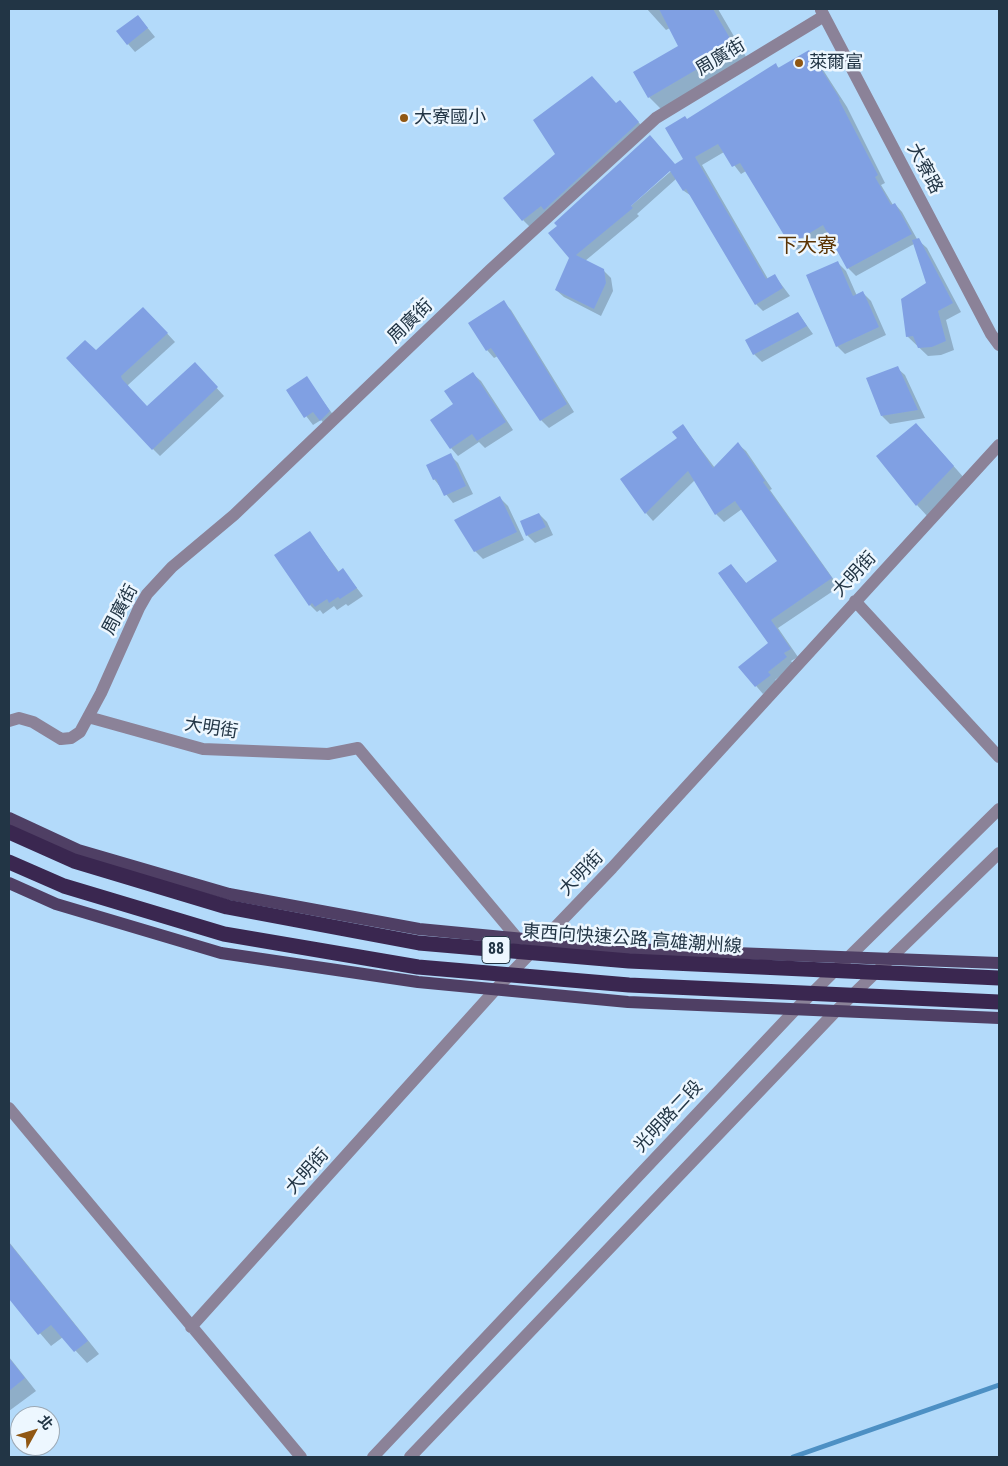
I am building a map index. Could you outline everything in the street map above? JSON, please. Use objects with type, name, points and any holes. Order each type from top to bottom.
[{"type":"highway","name":"東西向快速公路 高雄潮州線","points":[[9,832],[74,861],[228,907],[419,943],[629,960],[999,978]]},
{"type":"highway","name":"88","points":[[9,862],[64,886],[224,934],[418,967],[629,985],[999,1002]]},
{"type":"main road","points":[[9,818],[78,850],[229,894],[420,929],[630,949],[999,963]]},
{"type":"main road","points":[[9,883],[56,904],[221,953],[418,982],[628,1002],[999,1018]]},
{"type":"street","name":"大寮路","points":[[822,12],[987,326],[999,345]]},
{"type":"street","name":"周廣街","points":[[88,717],[139,608],[147,594],[172,567],[234,515],[490,270],[656,118],[822,12]]},
{"type":"street","name":"大明街","points":[[191,1327],[496,989],[612,868],[999,445]]},
{"type":"street","points":[[855,601],[999,757]]},
{"type":"street","points":[[9,721],[19,718],[33,722],[61,739],[71,738],[80,732],[88,717]]},
{"type":"street","name":"大明街","points":[[88,717],[203,749],[328,754],[358,748],[518,939]]},
{"type":"street","name":"光明路二段","points":[[373,1457],[796,1009],[999,809]]},
{"type":"street","points":[[410,1457],[835,1012],[892,959],[999,853]]},
{"type":"street","points":[[9,1108],[301,1457]]},
{"type":"building","points":[[659,9],[713,9],[735,47],[648,98],[633,72],[678,46]]},
{"type":"building","points":[[138,15],[148,28],[127,45],[116,31]]},
{"type":"building","points":[[809,50],[840,99],[878,175],[875,177],[891,205],[895,203],[912,234],[847,269],[823,225],[790,245],[740,163],[732,167],[718,144],[695,157],[766,279],[775,274],[783,288],[755,305],[686,189],[683,191],[670,171],[631,206],[633,208],[576,255],[604,269],[606,283],[594,309],[555,290],[569,258],[548,233],[557,226],[554,223],[650,135],[675,164],[683,159],[665,128],[685,116],[687,119],[776,63],[778,68]]},
{"type":"building","points":[[592,76],[616,103],[620,100],[639,122],[544,210],[541,206],[522,221],[503,198],[555,154],[533,120]]},
{"type":"building","points":[[919,238],[953,303],[938,311],[946,341],[932,347],[918,348],[913,336],[906,337],[901,299],[926,283],[912,240]]},
{"type":"building","points":[[838,261],[853,296],[863,291],[879,327],[836,347],[806,275]]},
{"type":"building","points":[[504,300],[567,404],[540,421],[491,348],[486,351],[468,323]]},
{"type":"building","points":[[143,307],[168,333],[121,376],[147,406],[195,362],[218,387],[152,450],[66,358],[85,340],[96,350]]},
{"type":"building","points":[[798,312],[807,326],[753,355],[745,340]]},
{"type":"building","points":[[898,366],[918,410],[881,416],[866,378]]},
{"type":"building","points":[[473,372],[506,422],[477,441],[472,434],[450,449],[430,420],[453,404],[444,391]]},
{"type":"building","points":[[307,376],[330,411],[320,421],[313,412],[304,418],[286,390]]},
{"type":"building","points":[[916,423],[954,466],[916,506],[876,456]]},
{"type":"building","points":[[683,424],[713,468],[738,442],[765,481],[763,482],[832,578],[771,620],[791,649],[784,653],[787,657],[768,672],[771,675],[755,687],[738,667],[768,643],[718,573],[731,564],[746,583],[777,561],[735,501],[715,515],[688,471],[645,514],[620,479],[677,438],[672,432]]},
{"type":"building","points":[[451,453],[466,486],[444,496],[436,479],[433,480],[426,465]]},
{"type":"building","points":[[500,496],[517,532],[474,552],[454,520]]},
{"type":"building","points":[[539,513],[546,527],[526,536],[520,521]]},
{"type":"building","points":[[310,531],[338,572],[343,568],[357,588],[340,599],[338,597],[329,603],[327,599],[315,607],[312,603],[309,606],[274,555]]},
{"type":"building","points":[[9,1243],[88,1341],[74,1352],[51,1325],[38,1335],[9,1299]]},
{"type":"building","points":[[9,1358],[25,1378],[9,1391]]},
{"type":"waterway","points":[[793,1457],[999,1385]]},
{"type":"place","name":"萊爾富","points":[[799,63]]},
{"type":"place","name":"大寮國小","points":[[404,118]]},
{"type":"district","name":"下大寮","points":[[807,247]]}]
